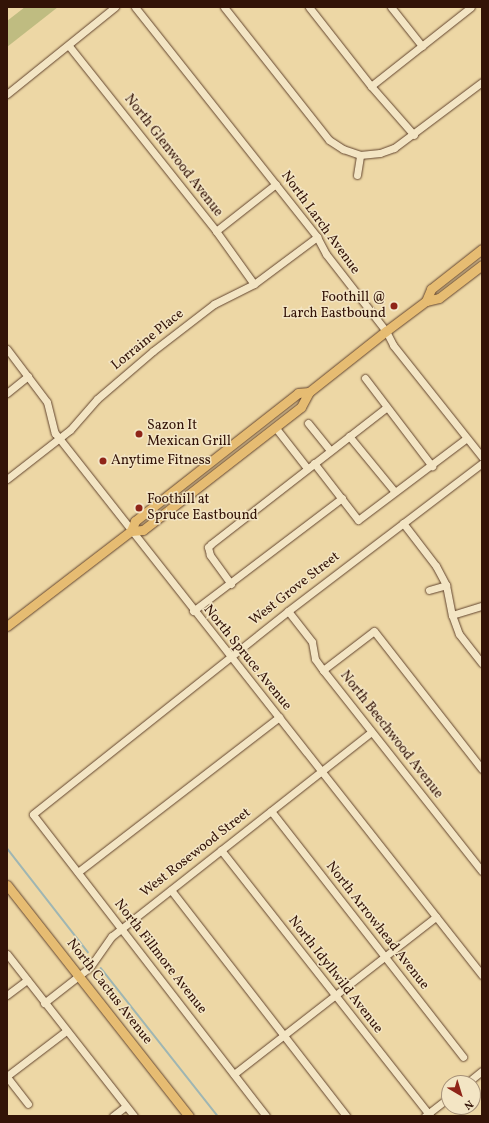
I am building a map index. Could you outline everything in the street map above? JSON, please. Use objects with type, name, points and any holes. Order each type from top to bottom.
[{"type":"main road","points":[[426,301],[431,289],[482,249]]},
{"type":"main road","points":[[448,291],[446,285],[482,255]]},
{"type":"main road","points":[[131,531],[143,530],[301,407],[309,392],[386,331],[426,301],[439,298],[482,265]]},
{"type":"main road","points":[[7,626],[131,531],[135,521],[298,393],[309,392]]},
{"type":"main road","name":"North Cactus Avenue","points":[[7,885],[189,1116]]},
{"type":"street","points":[[7,94],[69,46],[115,7]]},
{"type":"street","name":"North Larch Avenue","points":[[135,7],[317,237],[326,254],[386,331],[393,345],[482,457]]},
{"type":"street","points":[[224,7],[329,140],[343,149],[360,155],[387,151],[414,135],[482,82]]},
{"type":"street","points":[[309,7],[371,86],[414,135]]},
{"type":"street","points":[[391,7],[422,46]]},
{"type":"street","points":[[371,86],[471,7]]},
{"type":"street","name":"North Glenwood Avenue","points":[[69,46],[216,231],[254,284]]},
{"type":"street","points":[[357,175],[360,155]]},
{"type":"street","points":[[216,231],[276,184]]},
{"type":"street","name":"Lorraine Place","points":[[7,479],[70,430],[97,398],[152,351],[214,304],[254,284],[317,237]]},
{"type":"street","name":"North Spruce Avenue","points":[[7,349],[47,402],[52,428],[58,438],[193,611],[279,717],[482,975]]},
{"type":"street","points":[[7,393],[28,376]]},
{"type":"street","points":[[365,378],[386,408],[432,466]]},
{"type":"street","points":[[231,584],[210,555],[208,547],[330,450],[386,408]]},
{"type":"street","points":[[308,423],[330,450]]},
{"type":"street","points":[[275,427],[307,468]]},
{"type":"street","points":[[349,436],[395,492]]},
{"type":"street","points":[[314,463],[358,520],[432,466],[466,438]]},
{"type":"street","name":"West Grove Street","points":[[33,814],[288,611],[482,463]]},
{"type":"street","points":[[193,611],[231,584],[342,498]]},
{"type":"street","points":[[403,523],[436,566],[446,585],[452,615],[459,634],[482,663]]},
{"type":"street","points":[[429,590],[446,585]]},
{"type":"street","points":[[452,615],[482,606]]},
{"type":"street","name":"North Beechwood Avenue","points":[[288,611],[312,642],[315,659],[482,871]]},
{"type":"street","points":[[324,670],[374,631],[482,769]]},
{"type":"street","points":[[78,872],[279,717]]},
{"type":"street","name":"West Rosewood Street","points":[[44,1003],[94,963],[106,942],[121,929],[371,732]]},
{"type":"street","name":"North Arrowhead Avenue","points":[[271,811],[463,1057]]},
{"type":"street","name":"North Fillmore Avenue","points":[[33,814],[266,1116]]},
{"type":"street","name":"North Idyllwild Avenue","points":[[221,850],[428,1115]]},
{"type":"street","points":[[171,890],[346,1116]]},
{"type":"street","points":[[234,1074],[436,917]]},
{"type":"street","points":[[7,954],[134,1116]]},
{"type":"street","points":[[7,995],[27,980]]},
{"type":"street","points":[[28,1104],[7,1077],[66,1031]]},
{"type":"street","points":[[428,1115],[441,1104]]},
{"type":"street","points":[[113,1116],[126,1106]]},
{"type":"shaded area","points":[[25,7],[58,7],[7,47],[7,21]]},
{"type":"waterway","points":[[7,848],[88,952]]},
{"type":"waterway","points":[[101,968],[218,1116]]},
{"type":"place","name":"Foothill @ Larch Eastbound","points":[[394,306]]},
{"type":"place","name":"Sazon It Mexican Grill","points":[[139,434]]},
{"type":"place","name":"Anytime Fitness","points":[[103,461]]},
{"type":"place","name":"Foothill at Spruce Eastbound","points":[[139,508]]}]
